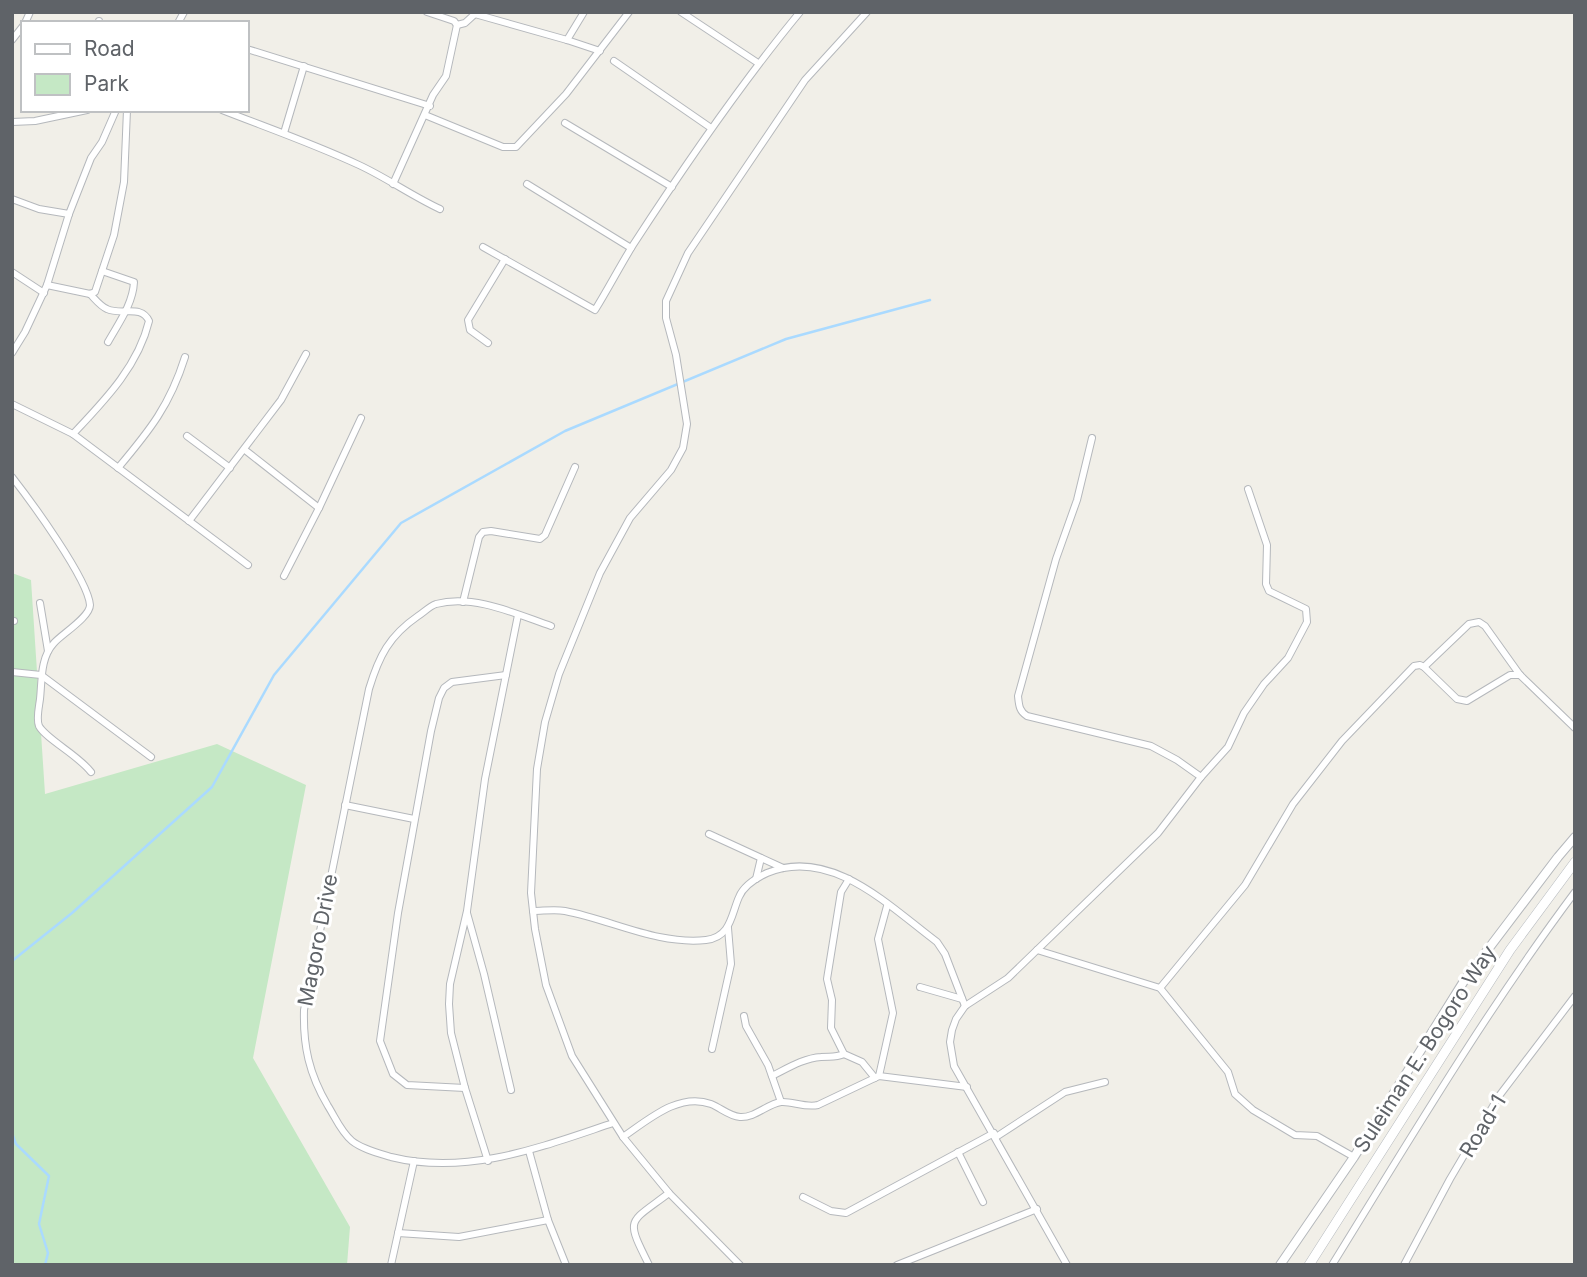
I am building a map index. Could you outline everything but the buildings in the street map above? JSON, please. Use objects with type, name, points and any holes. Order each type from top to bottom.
[{"type":"main road","name":"Suleiman E. Bogoro Way","points":[[1309,1265],[1490,981],[1542,904],[1575,862]]},
{"type":"street","points":[[427,12],[454,21],[457,25]]},
{"type":"street","points":[[567,40],[584,12]]},
{"type":"street","points":[[425,115],[503,147],[516,146],[566,94],[629,12]]},
{"type":"street","points":[[681,12],[758,63]]},
{"type":"street","points":[[483,247],[595,310],[631,248],[711,128],[758,63],[800,12]]},
{"type":"street","points":[[740,1265],[669,1193],[623,1137],[572,1056],[546,985],[533,911],[531,893],[537,769],[545,722],[559,674],[600,573],[629,518],[671,470],[682,448],[687,424],[666,318],[666,301],[688,253],[805,80],[867,12]]},
{"type":"street","points":[[457,25],[465,23],[476,13],[600,51]]},
{"type":"street","points":[[393,184],[433,95],[447,72],[457,25]]},
{"type":"street","points":[[248,48],[429,106]]},
{"type":"street","points":[[614,61],[711,128]]},
{"type":"street","points":[[284,133],[304,66]]},
{"type":"street","points":[[12,122],[35,121],[78,112]]},
{"type":"street","points":[[12,353],[44,293],[69,214],[91,158],[102,142],[115,112]]},
{"type":"street","points":[[90,294],[95,292],[114,235],[124,182],[127,112]]},
{"type":"street","points":[[227,112],[362,166],[440,209]]},
{"type":"street","points":[[565,123],[672,187]]},
{"type":"street","points":[[527,184],[631,248]]},
{"type":"street","points":[[12,199],[39,209],[69,214]]},
{"type":"street","points":[[488,343],[470,330],[468,320],[505,259]]},
{"type":"street","points":[[102,271],[134,282],[125,312],[108,342]]},
{"type":"street","points":[[12,272],[44,293]]},
{"type":"street","points":[[47,285],[90,294],[108,309],[144,313],[149,321],[128,368],[107,397],[73,434]]},
{"type":"street","points":[[189,521],[281,400],[306,354]]},
{"type":"street","points":[[118,468],[155,424],[176,385],[185,357]]},
{"type":"street","points":[[12,404],[73,434],[248,565]]},
{"type":"street","points":[[284,576],[361,418]]},
{"type":"street","points":[[187,436],[230,468]]},
{"type":"street","points":[[1092,438],[1077,500],[1056,559],[1018,696],[1019,707],[1027,716],[1151,746],[1201,777]]},
{"type":"street","points":[[245,450],[319,508]]},
{"type":"street","points":[[463,602],[479,537],[483,532],[540,538],[545,535],[575,467]]},
{"type":"street","points":[[12,477],[31,500],[78,574],[90,603],[87,613],[53,643],[48,651],[41,675],[39,725],[44,732],[80,759],[91,772]]},
{"type":"street","points":[[1067,1265],[954,1066],[950,1042],[956,1019],[964,1003],[1003,983],[1158,833],[1228,747],[1244,713],[1264,684],[1288,657],[1307,622],[1306,609],[1269,591],[1266,584],[1267,545],[1248,489]]},
{"type":"street","name":"Magoro Drive","points":[[551,626],[489,605],[463,602],[435,604],[408,623],[387,643],[376,665],[369,689],[304,1010],[303,1038],[314,1083],[345,1134],[353,1142],[381,1154],[414,1161],[450,1164],[488,1161],[529,1151],[613,1123]]},
{"type":"street","points":[[40,603],[48,651]]},
{"type":"street","points":[[488,1161],[451,1033],[450,984],[467,911],[485,779],[518,615]]},
{"type":"street","points":[[1424,667],[1473,622],[1479,622],[1485,626],[1520,675],[1575,728]]},
{"type":"street","points":[[1160,988],[1245,885],[1293,804],[1342,741],[1414,666],[1424,667],[1457,699],[1463,701],[1510,675],[1520,675]]},
{"type":"street","points":[[1510,675],[1513,666]]},
{"type":"street","points":[[12,672],[41,675],[151,757]]},
{"type":"street","points":[[465,1088],[407,1084],[400,1081],[393,1074],[380,1041],[414,819],[439,698],[444,688],[452,681],[506,675]]},
{"type":"street","points":[[345,805],[414,819]]},
{"type":"street","points":[[709,834],[783,868]]},
{"type":"street","name":"Suleiman E. Bogoro Way","points":[[1280,1265],[1354,1157],[1464,981],[1575,838]]},
{"type":"street","points":[[756,879],[761,858]]},
{"type":"street","points":[[533,911],[565,911],[640,933],[703,940],[721,936],[728,928],[740,894],[756,879],[783,868],[816,868],[849,879],[942,948],[964,1003]]},
{"type":"street","points":[[849,879],[841,892],[827,979],[832,1000],[831,1028],[844,1054],[862,1062],[877,1077]]},
{"type":"street","points":[[1332,1265],[1426,1111],[1529,954],[1575,892]]},
{"type":"street","points":[[877,1077],[892,1013],[878,939],[887,906]]},
{"type":"street","points":[[467,911],[511,1090]]},
{"type":"street","points":[[712,1049],[731,964],[728,928]]},
{"type":"street","points":[[1037,950],[1160,988],[1228,1072],[1235,1094],[1253,1110],[1295,1135],[1317,1136],[1354,1157]]},
{"type":"street","points":[[920,987],[964,1003]]},
{"type":"street","name":"Road-1","points":[[1404,1265],[1499,1096],[1575,996]]},
{"type":"street","points":[[744,1016],[746,1026],[772,1076],[781,1102]]},
{"type":"street","points":[[772,1076],[807,1060],[822,1056],[835,1058],[844,1054]]},
{"type":"street","points":[[623,1137],[671,1106],[695,1101],[709,1103],[737,1117],[747,1117],[781,1102],[811,1107],[818,1105],[877,1077],[967,1087]]},
{"type":"street","points":[[803,1197],[831,1211],[846,1213],[995,1135],[1065,1093],[1104,1082]]},
{"type":"street","points":[[529,1151],[548,1220],[566,1265]]},
{"type":"street","points":[[958,1152],[983,1202]]},
{"type":"street","points":[[391,1265],[414,1161]]},
{"type":"street","points":[[649,1265],[633,1232],[634,1222],[669,1193]]},
{"type":"street","points":[[897,1265],[1037,1209]]},
{"type":"street","points":[[398,1233],[459,1237],[548,1220]]},
{"type":"green space","points":[[12,573],[31,580],[45,794],[217,744],[306,785],[253,1058],[350,1227],[347,1265],[12,1265]]},
{"type":"waterway","points":[[12,961],[72,913],[212,787],[274,675],[401,523],[565,431],[786,339],[930,300]]},
{"type":"waterway","points":[[12,1133],[16,1144],[49,1176],[39,1224],[48,1253],[45,1265]]}]
